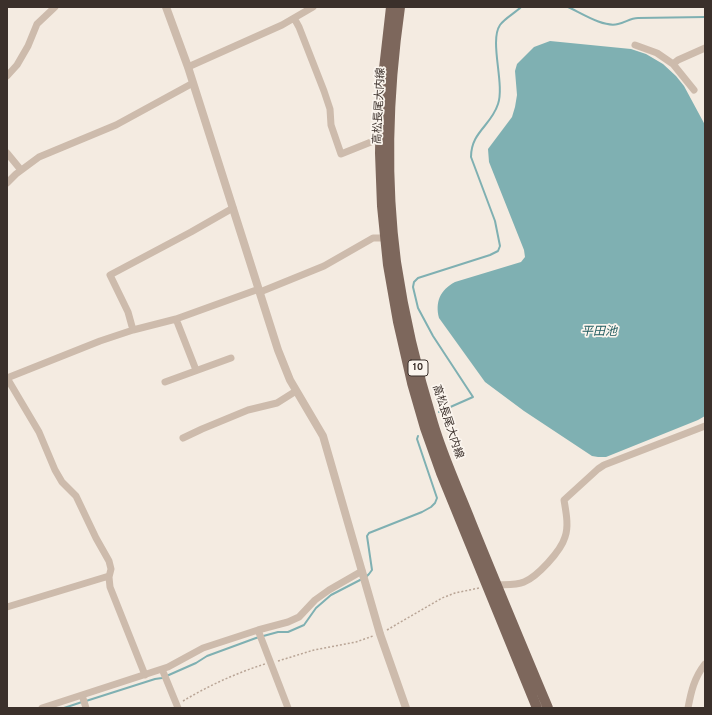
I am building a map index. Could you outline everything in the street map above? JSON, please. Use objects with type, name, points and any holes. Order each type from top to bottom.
[{"type":"main road","name":"高松長尾大内線","points":[[391,7],[381,95],[382,206],[388,265],[398,322],[412,383],[425,428],[441,473],[491,586],[548,708]]},
{"type":"main road","name":"高松長尾大内線","points":[[400,7],[391,96],[391,205],[396,263],[421,380],[434,425],[491,586],[537,708]]},
{"type":"street","points":[[7,76],[28,46],[37,24],[55,7]]},
{"type":"street","points":[[166,7],[188,67],[278,350],[290,380],[322,436],[380,634],[406,708]]},
{"type":"street","points":[[188,67],[249,41],[313,7]]},
{"type":"street","points":[[294,18],[299,27],[324,91],[330,109],[331,125],[341,154],[381,138]]},
{"type":"street","points":[[635,45],[657,53],[673,64],[694,90]]},
{"type":"street","points":[[673,64],[678,60],[705,48]]},
{"type":"street","points":[[7,183],[38,156],[116,125],[193,83]]},
{"type":"street","points":[[7,153],[21,170]]},
{"type":"street","points":[[133,330],[128,312],[110,275],[233,208]]},
{"type":"street","points":[[145,675],[110,587],[109,576],[111,570],[109,560],[96,538],[76,496],[62,482],[55,470],[39,432],[7,378],[100,341],[133,330],[176,319],[260,291],[324,266],[373,238],[385,238]]},
{"type":"street","points":[[176,319],[196,370]]},
{"type":"street","points":[[165,382],[232,358]]},
{"type":"street","points":[[183,438],[248,410],[277,403],[296,391]]},
{"type":"street","points":[[491,586],[525,582],[554,557],[565,538],[567,522],[564,500],[598,469],[604,465],[705,426]]},
{"type":"street","points":[[42,708],[168,667],[203,648],[298,618],[315,600],[362,571]]},
{"type":"street","points":[[7,607],[109,576]]},
{"type":"street","points":[[258,630],[288,708]]},
{"type":"street","points":[[688,708],[693,685],[699,671],[705,664]]},
{"type":"street","points":[[162,669],[178,708]]},
{"type":"street","points":[[82,695],[86,708]]},
{"type":"path","points":[[380,634],[442,598],[455,593],[491,586]]},
{"type":"water","name":"平田池","points":[[550,41],[631,49],[646,54],[663,64],[676,76],[684,86],[705,125],[705,416],[606,457],[592,456],[524,411],[485,382],[439,318],[438,312],[438,302],[440,297],[450,285],[455,282],[521,262],[525,257],[524,250],[489,162],[488,149],[512,117],[517,95],[515,71],[517,64],[534,47]]},
{"type":"waterway","points":[[439,412],[473,397],[433,336],[418,308],[413,287],[414,282],[418,278],[490,255],[498,251],[500,246],[495,221],[471,157],[474,141],[495,112],[500,96],[496,52],[497,32],[502,22],[521,7]]},
{"type":"waterway","points":[[568,7],[599,22],[612,25],[635,18],[705,17]]},
{"type":"waterway","points":[[366,577],[372,570],[367,536],[369,533],[422,512],[431,507],[437,498],[417,439],[418,436]]},
{"type":"waterway","points":[[86,701],[162,678],[196,663],[207,656],[256,638],[278,632],[288,632],[304,625],[316,608],[331,595],[362,579]]},
{"type":"waterway","points":[[64,708],[82,702]]}]
